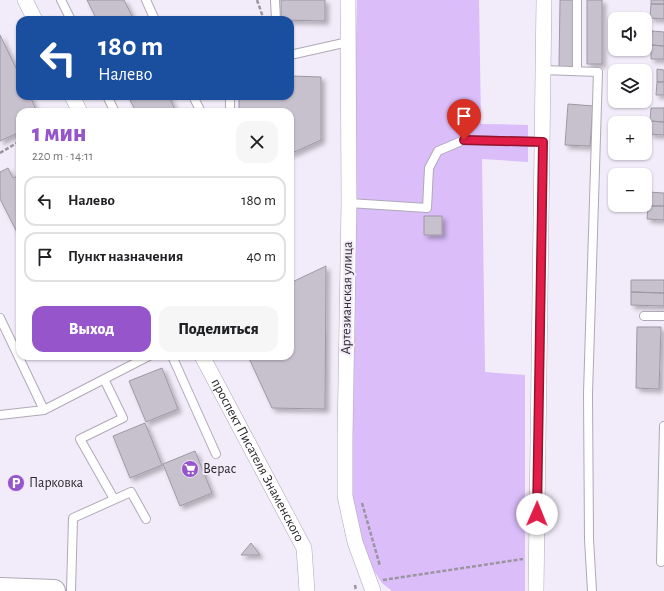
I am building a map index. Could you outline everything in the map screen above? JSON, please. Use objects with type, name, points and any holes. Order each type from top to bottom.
[{"type":"street","points":[[26,0],[33,16]]},
{"type":"street","name":"Артезианская улица","points":[[348,0],[349,203],[344,438],[345,496],[355,542],[374,591]]},
{"type":"street","points":[[536,591],[544,0]]},
{"type":"street","name":"проспект Писателя Знаменского","points":[[204,360],[304,548],[307,591]]},
{"type":"street","points":[[0,589],[54,591]]},
{"type":"lane","points":[[61,0],[69,16]]},
{"type":"lane","points":[[146,0],[154,16]]},
{"type":"lane","points":[[275,0],[276,16]]},
{"type":"lane","points":[[577,0],[577,71]]},
{"type":"lane","points":[[294,54],[348,42]]},
{"type":"lane","points":[[543,70],[598,72],[588,393],[588,539],[592,591]]},
{"type":"lane","points":[[349,203],[427,208],[429,168],[438,151],[464,140],[543,142]]},
{"type":"lane","points":[[644,316],[664,316]]},
{"type":"lane","points":[[0,318],[16,351]]},
{"type":"lane","points":[[20,360],[44,410]]},
{"type":"lane","points":[[0,416],[44,410],[141,360]]},
{"type":"lane","points":[[174,360],[216,454]]},
{"type":"lane","points":[[104,379],[123,418],[80,439],[114,499]]},
{"type":"lane","points":[[662,562],[664,426]]},
{"type":"lane","points":[[71,591],[73,518],[131,492],[146,519]]},
{"type":"path","points":[[257,0],[263,16]]},
{"type":"path","points":[[0,153],[16,143]]},
{"type":"path","points":[[361,499],[380,567]]},
{"type":"path","points":[[382,574],[383,580],[529,558]]},
{"type":"shaded area","points":[[357,0],[479,0],[481,124],[528,125],[528,162],[482,159],[485,372],[525,375],[525,591],[392,591],[382,583],[355,542],[345,473]]},
{"type":"building","points":[[87,0],[124,0],[132,16],[95,16]]},
{"type":"building","points":[[281,0],[325,0],[325,21],[294,20],[294,16],[281,16]]},
{"type":"building","points":[[560,0],[573,0],[573,68],[559,68]]},
{"type":"building","points":[[587,0],[602,0],[602,64],[587,64]]},
{"type":"building","points":[[651,0],[664,0],[664,4],[651,4]]},
{"type":"building","points":[[651,4],[664,4],[664,19],[652,18],[652,12],[650,12]]},
{"type":"building","points":[[652,31],[664,32],[664,46],[652,45]]},
{"type":"building","points":[[0,35],[16,68],[16,100],[32,100],[35,108],[16,108],[16,134],[0,141]]},
{"type":"building","points":[[652,45],[664,46],[664,59],[651,59]]},
{"type":"building","points":[[657,69],[664,70],[664,82],[657,82]]},
{"type":"building","points":[[294,76],[321,77],[321,140],[294,152],[294,108],[239,108],[239,100],[294,100]]},
{"type":"building","points":[[657,82],[664,82],[664,95],[656,95]]},
{"type":"building","points":[[130,100],[171,100],[174,108],[134,108]]},
{"type":"building","points":[[568,104],[593,106],[590,146],[565,145]]},
{"type":"building","points":[[651,108],[664,108],[664,122],[652,121],[652,116],[650,116]]},
{"type":"building","points":[[652,121],[664,122],[664,135],[652,134]]},
{"type":"building","points":[[8,168],[13,178],[16,177],[16,230],[0,199],[0,172]]},
{"type":"building","points":[[652,192],[664,193],[664,206],[652,206]]},
{"type":"building","points":[[652,206],[664,206],[664,220],[647,219],[648,212],[652,212]]},
{"type":"building","points":[[424,216],[442,216],[442,235],[424,235]]},
{"type":"building","points":[[326,266],[325,409],[272,408],[250,360],[294,360],[294,281]]},
{"type":"building","points":[[631,280],[664,280],[664,293],[631,292]]},
{"type":"building","points":[[631,292],[664,293],[664,306],[631,305]]},
{"type":"building","points":[[637,327],[661,327],[659,389],[636,388]]},
{"type":"building","points":[[162,368],[178,409],[146,422],[129,381]]},
{"type":"building","points":[[145,423],[162,465],[130,478],[113,436]]},
{"type":"building","points":[[195,451],[212,493],[180,506],[163,464]]},
{"type":"building","points":[[251,543],[260,555],[241,555]]},
{"type":"place","name":"Верас","points":[[190,469]]},
{"type":"place","name":"Парковка","points":[[16,483]]},
{"type":"route","points":[[464,140],[543,142],[537,514]]}]
